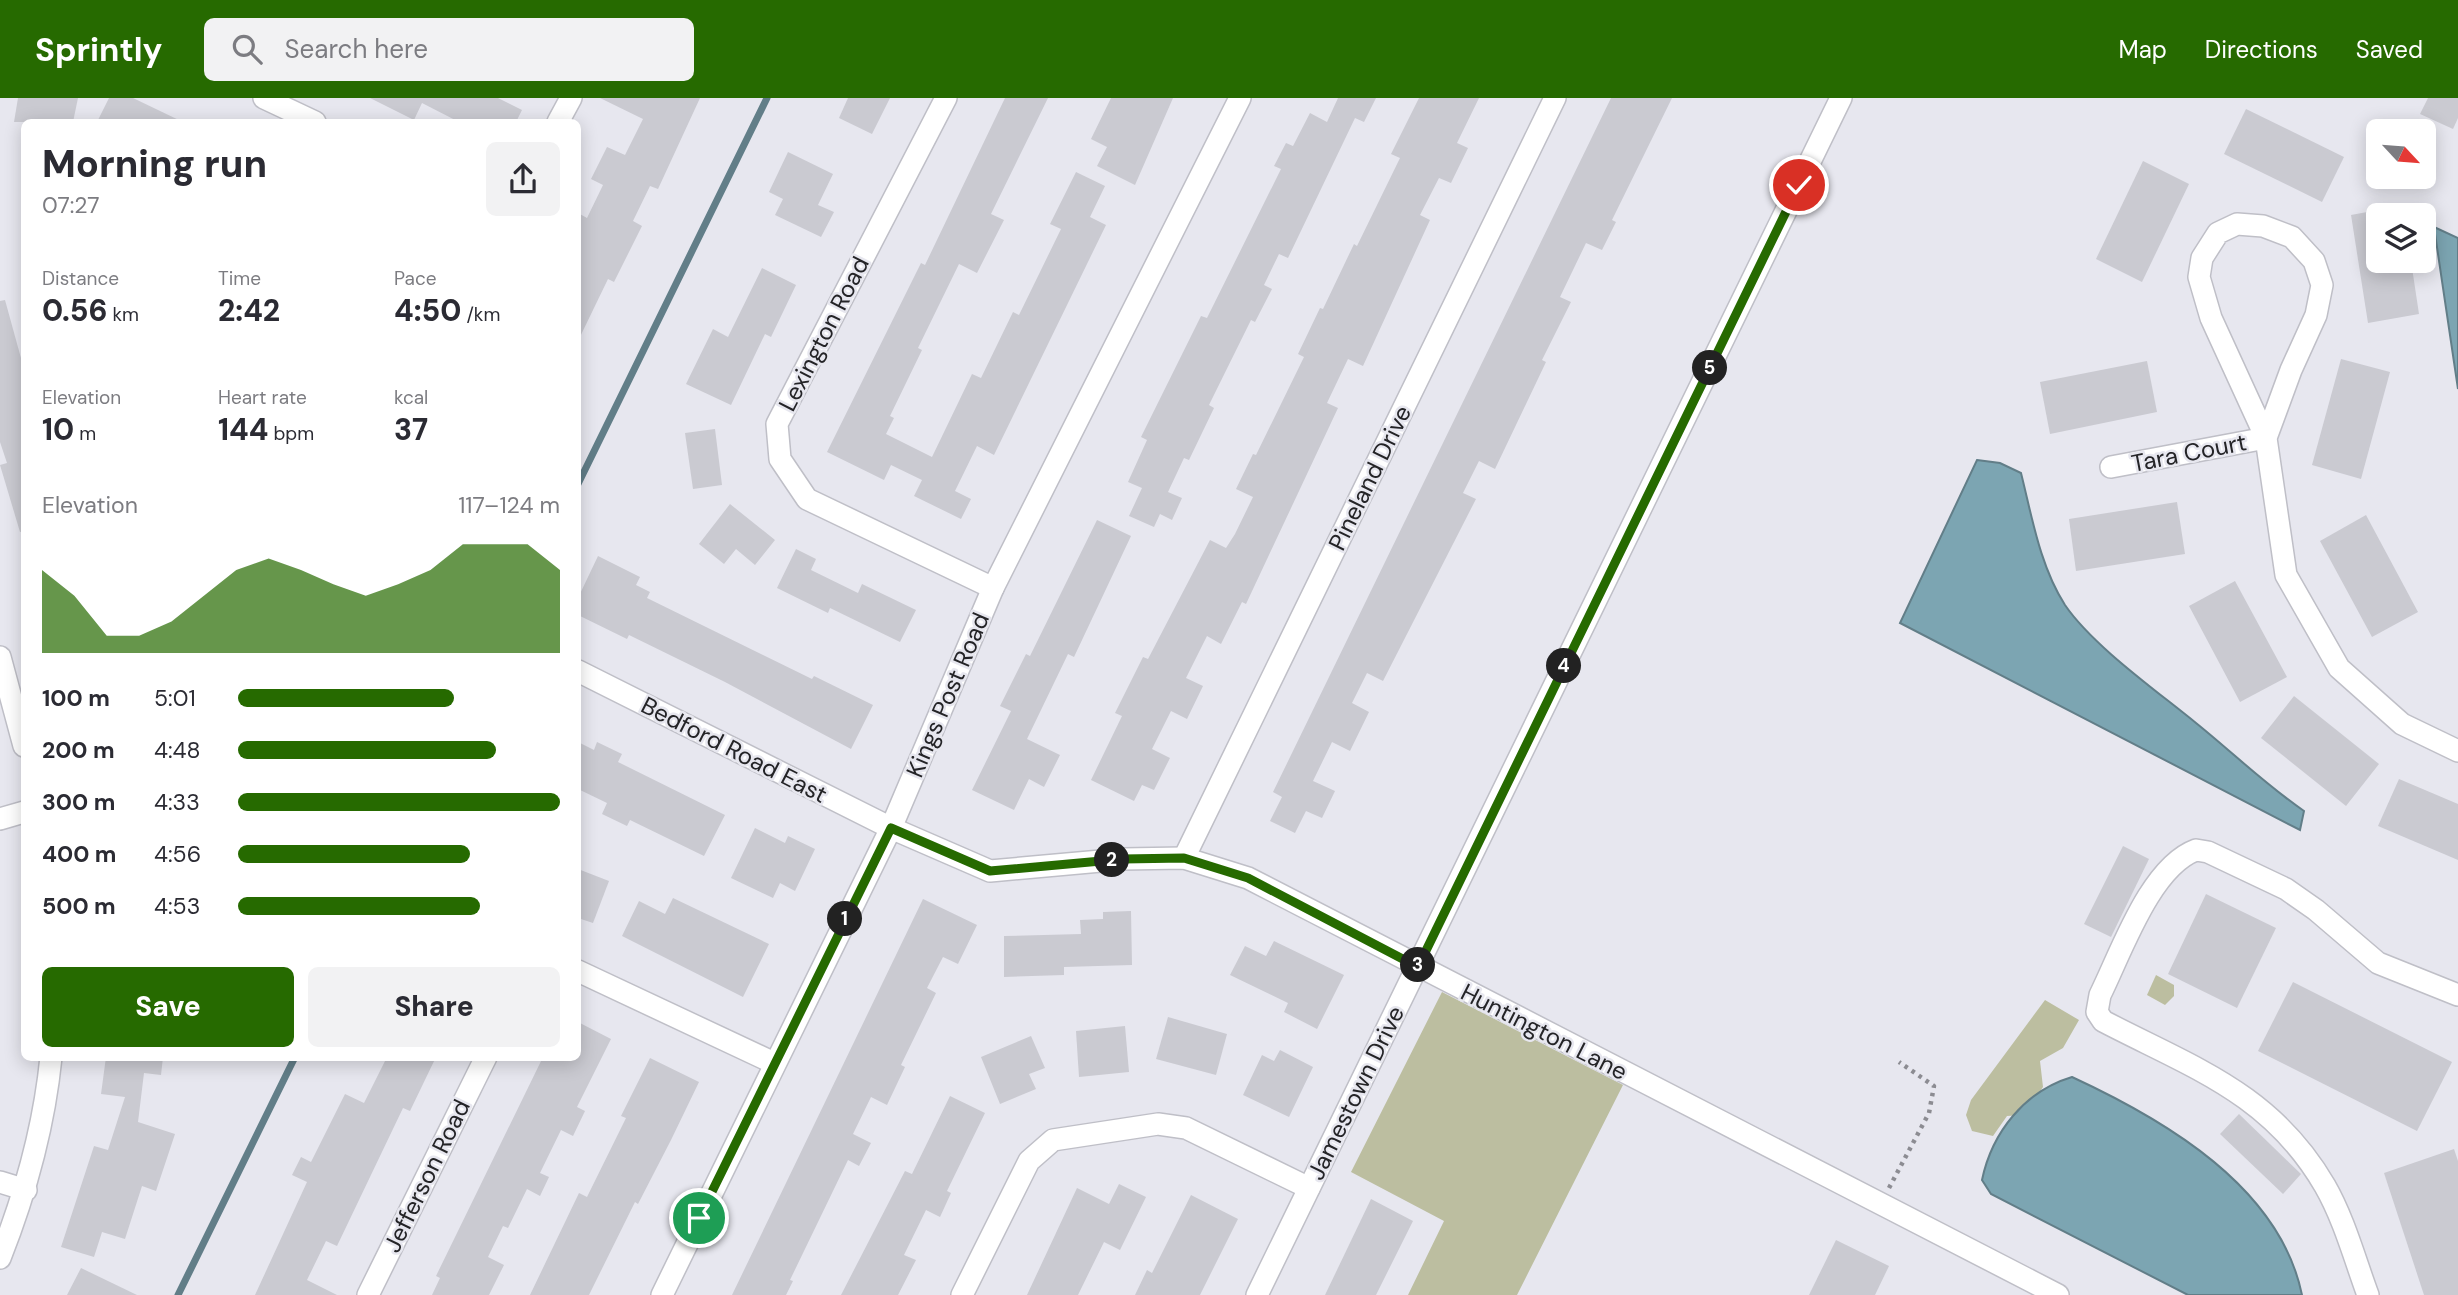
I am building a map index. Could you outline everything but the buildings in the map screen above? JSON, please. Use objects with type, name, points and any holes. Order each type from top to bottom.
[{"type":"street","points":[[264,98],[309,119]]},
{"type":"street","points":[[560,119],[571,98]]},
{"type":"street","name":"Lexington Road","points":[[946,98],[777,424],[780,459],[807,499],[993,589]]},
{"type":"street","name":"Kings Post Road","points":[[662,1295],[891,828],[993,589],[1240,98]]},
{"type":"street","name":"Pineland Drive","points":[[1184,858],[1555,98]]},
{"type":"street","name":"Jamestown Drive","points":[[1257,1295],[1841,98]]},
{"type":"street","points":[[2266,438],[2291,370],[2316,315],[2322,285],[2314,261],[2292,237],[2263,226],[2237,224],[2218,233],[2202,258],[2199,277],[2211,318],[2266,438],[2286,575],[2339,668],[2402,724],[2458,751]]},
{"type":"street","name":"Tara Court","points":[[2112,467],[2266,438]]},
{"type":"street","points":[[0,657],[21,735]]},
{"type":"street","name":"Bedford Road East","points":[[581,673],[891,828]]},
{"type":"street","points":[[0,819],[21,813]]},
{"type":"street","name":"Huntington Lane","points":[[891,828],[990,871],[1123,859],[1184,858],[1248,878],[2053,1294]]},
{"type":"street","points":[[2368,1295],[2326,1188],[2295,1140],[2249,1098],[2221,1080],[2103,1021],[2097,1012],[2100,995],[2151,892],[2171,865],[2196,850],[2208,852],[2286,889],[2316,910],[2378,963],[2458,995]]},
{"type":"street","points":[[581,972],[774,1063]]},
{"type":"street","points":[[0,1258],[26,1190],[46,1112],[51,1061]]},
{"type":"street","name":"Jefferson Road","points":[[368,1295],[483,1061]]},
{"type":"street","points":[[962,1295],[1029,1161],[1054,1140],[1158,1124],[1186,1128],[1309,1188]]},
{"type":"street","points":[[0,1182],[26,1190]]},
{"type":"path","points":[[1880,1204],[1929,1113],[1934,1086],[1899,1062]]},
{"type":"green space","points":[[2156,975],[2174,985],[2174,996],[2165,1005],[2147,995]]},
{"type":"green space","points":[[1442,992],[1623,1085],[1517,1295],[1408,1295],[1444,1221],[1351,1172]]},
{"type":"green space","points":[[2045,1000],[2079,1020],[2063,1048],[2040,1061],[2043,1087],[2023,1115],[2007,1116],[1993,1136],[1972,1131],[1966,1115],[1971,1100]]},
{"type":"water","points":[[2436,228],[2458,238],[2458,389],[2436,240]]},
{"type":"water","points":[[1977,460],[2000,463],[2021,473],[2049,574],[2056,590],[2077,621],[2126,667],[2304,811],[2300,830],[1900,623]]},
{"type":"water","points":[[2072,1077],[2108,1094],[2180,1136],[2244,1190],[2270,1221],[2290,1256],[2302,1295],[2188,1295],[1991,1194],[1982,1180],[2002,1130],[2026,1103],[2040,1092]]},
{"type":"waterway","points":[[581,478],[767,98]]},
{"type":"waterway","points":[[178,1295],[293,1061]]},
{"type":"route","points":[[699,1218],[891,828],[990,871],[1123,859],[1184,858],[1248,878],[1418,967],[1799,185]]}]
